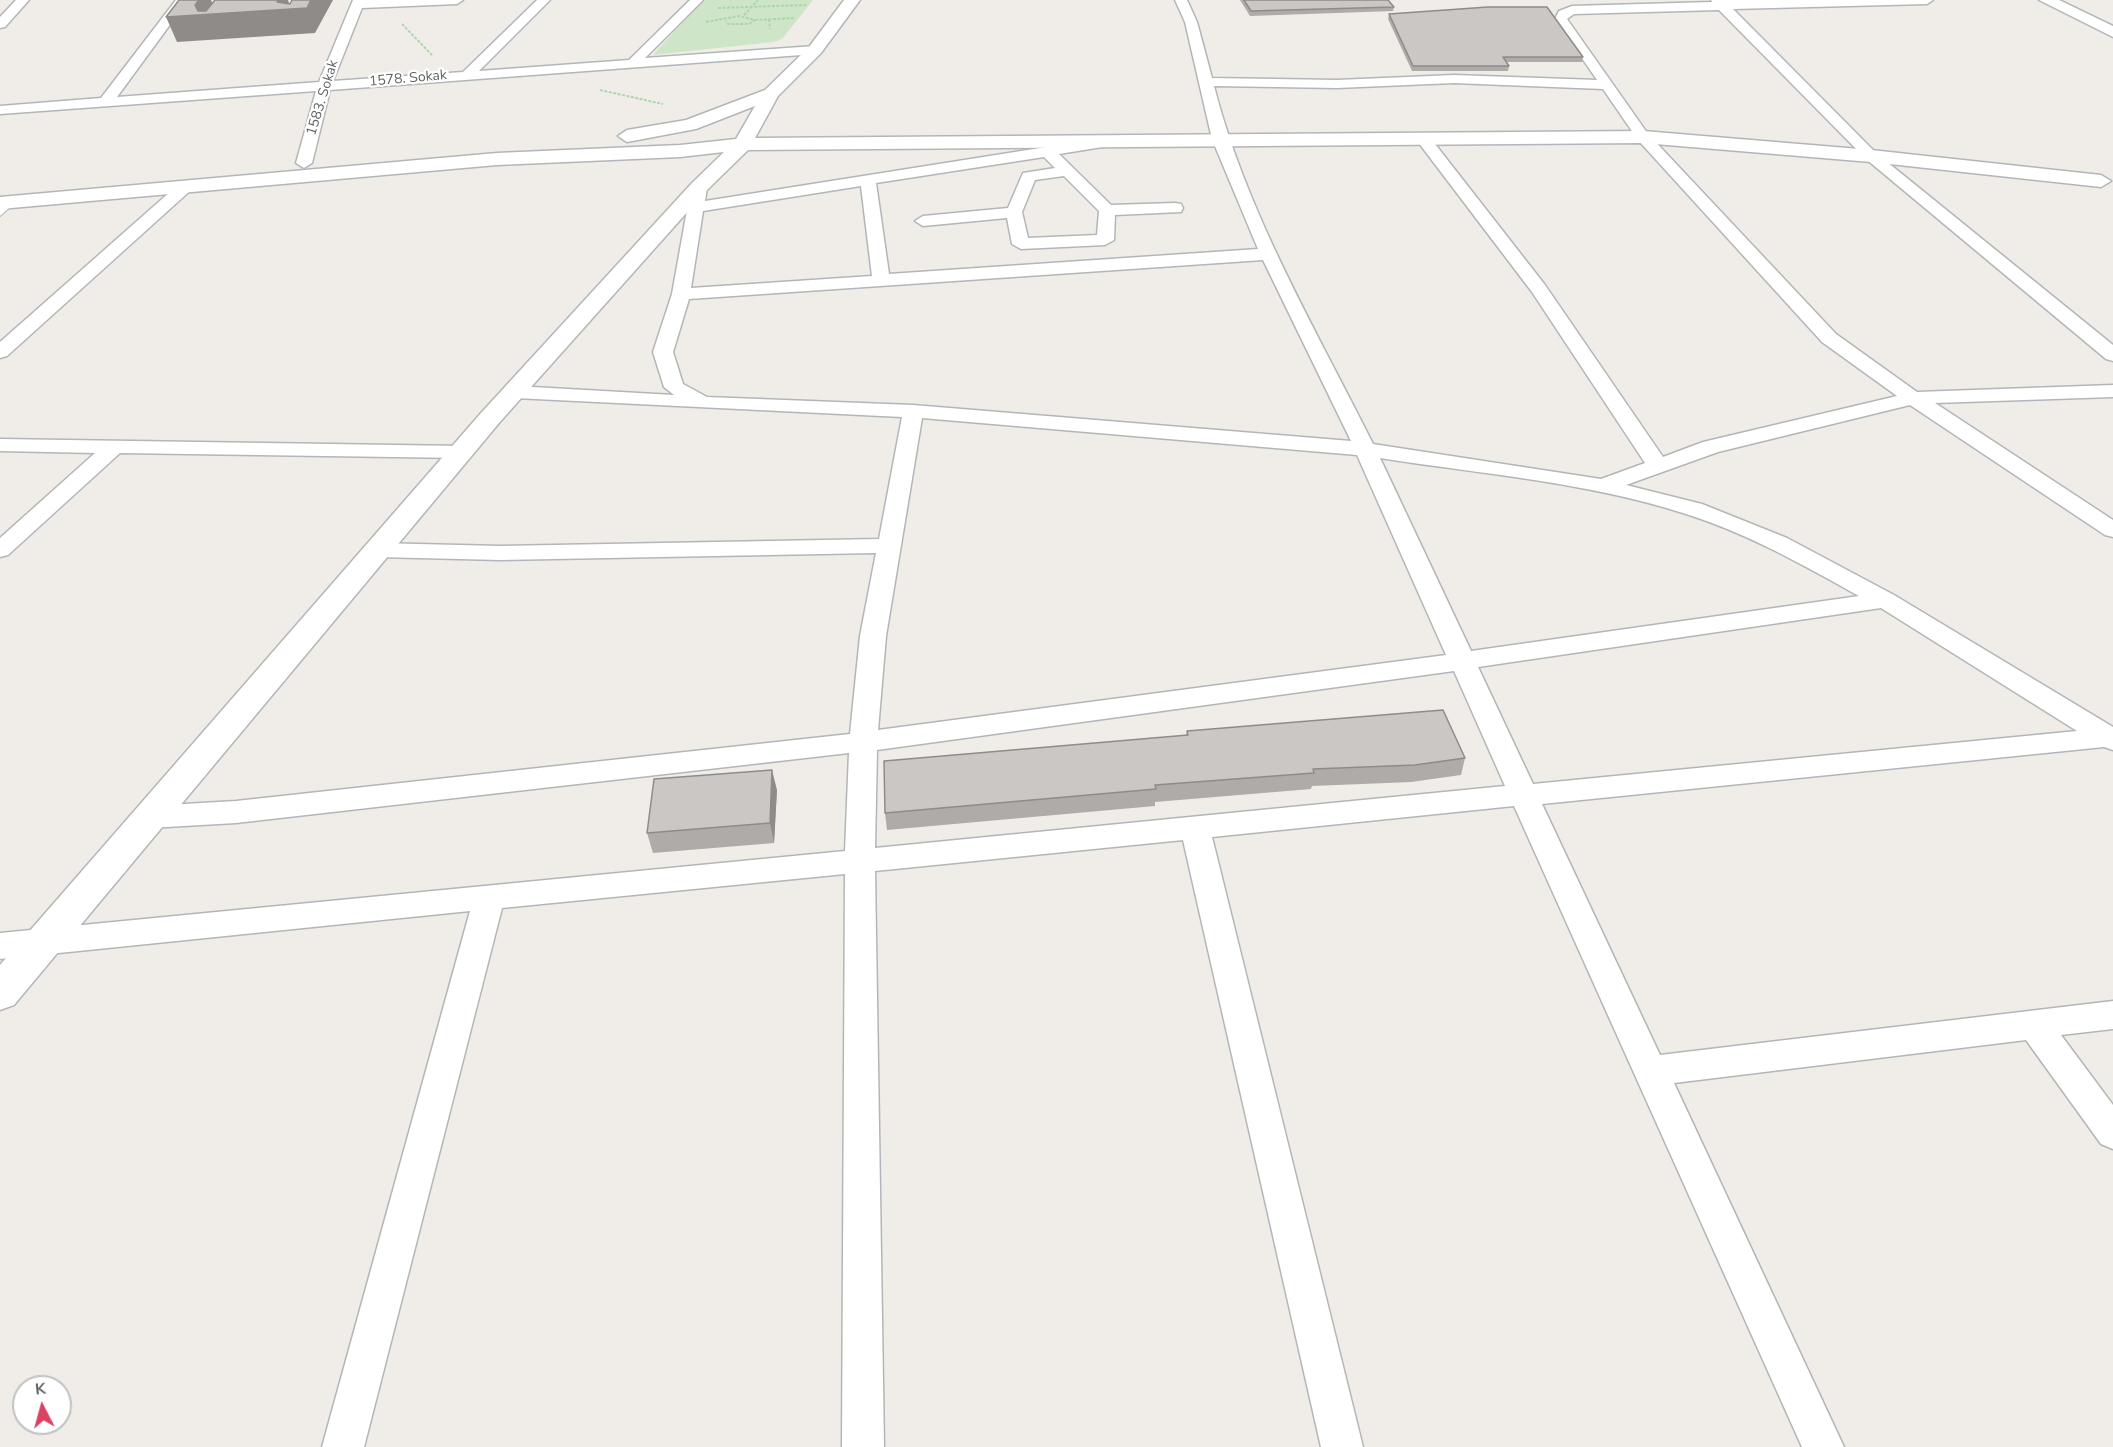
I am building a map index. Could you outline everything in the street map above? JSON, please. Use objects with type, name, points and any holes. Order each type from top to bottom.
[{"type":"street","points":[[0,24],[23,0]]},
{"type":"street","points":[[105,103],[182,0]]},
{"type":"street","points":[[358,3],[457,0]]},
{"type":"street","points":[[468,74],[544,0]]},
{"type":"street","points":[[634,62],[697,0]]},
{"type":"street","points":[[0,993],[462,452],[515,392],[698,197],[743,144],[771,94],[815,50],[852,0]]},
{"type":"street","points":[[1181,0],[1191,22],[1220,140],[1269,254],[1365,449],[1823,1447]]},
{"type":"street","points":[[1927,0],[1720,3],[1572,10],[1563,14],[1561,19],[1643,137],[1829,338],[1913,398],[2113,530]]},
{"type":"street","points":[[2047,0],[2113,32]]},
{"type":"street","points":[[2075,0],[2113,17]]},
{"type":"street","name":"1583. Sokak","points":[[304,163],[324,86],[358,3]]},
{"type":"street","points":[[1720,3],[1871,156],[2113,355]]},
{"type":"street","name":"1578. Sokak","points":[[0,110],[815,50]]},
{"type":"street","points":[[1206,82],[1337,84],[1477,80],[1607,85]]},
{"type":"street","points":[[606,140],[690,125],[771,94]]},
{"type":"street","points":[[3,201],[304,163],[501,146],[714,137],[743,144]]},
{"type":"street","points":[[3,201],[496,159],[680,151],[743,144],[1643,137],[1871,156],[2109,182]]},
{"type":"street","points":[[1423,138],[1539,289],[1658,466]]},
{"type":"street","points":[[698,197],[868,180],[1122,141]]},
{"type":"street","points":[[1048,152],[1107,210],[1175,208]]},
{"type":"street","points":[[1067,171],[1029,176],[1014,212],[1020,244],[1105,240],[1107,210]]},
{"type":"street","points":[[868,180],[881,279]]},
{"type":"street","points":[[0,352],[185,187]]},
{"type":"street","points":[[698,197],[681,294],[663,352],[674,387],[704,403]]},
{"type":"street","points":[[923,221],[1014,212]]},
{"type":"street","points":[[681,294],[1269,254]]},
{"type":"street","points":[[1603,486],[1711,447],[1913,398],[2113,391]]},
{"type":"street","points":[[515,392],[704,403],[913,411],[1365,449],[1603,486],[1694,509],[1779,543],[1885,600],[2111,738]]},
{"type":"street","points":[[863,1447],[860,861],[863,741],[873,636],[913,411]]},
{"type":"street","points":[[0,445],[462,452]]},
{"type":"street","points":[[0,550],[113,448]]},
{"type":"street","points":[[377,550],[500,553],[889,546]]},
{"type":"street","points":[[149,817],[236,812],[863,741],[1462,661],[1885,600]]},
{"type":"street","points":[[0,946],[2111,738]]},
{"type":"street","points":[[1196,827],[1341,1447]]},
{"type":"street","points":[[343,1447],[489,898]]},
{"type":"street","points":[[1651,1071],[2036,1027],[2113,1015]]},
{"type":"street","points":[[2036,1027],[2113,1133]]},
{"type":"path","points":[[744,16],[758,0]]},
{"type":"path","points":[[384,4],[429,54],[480,62]]},
{"type":"path","points":[[710,8],[806,4]]},
{"type":"path","points":[[782,14],[782,19]]},
{"type":"path","points":[[754,20],[751,16],[744,16],[730,18],[726,22],[742,25],[754,20],[795,18]]},
{"type":"path","points":[[769,19],[770,29]]},
{"type":"path","points":[[593,88],[718,116]]},
{"type":"green space","points":[[703,0],[813,0],[782,39],[773,42],[653,55]]},
{"type":"building","points":[[179,0],[199,0],[195,5],[198,11],[206,11],[215,0],[278,0],[277,2],[290,4],[292,0],[311,0],[307,8],[166,17]]},
{"type":"building","points":[[1244,0],[1388,0],[1394,7],[1251,11]]},
{"type":"building","points":[[1488,7],[1547,7],[1583,57],[1503,57],[1509,66],[1413,66],[1389,14]]},
{"type":"building","points":[[1443,710],[1465,758],[1415,765],[1313,769],[1314,773],[1155,785],[1156,789],[885,813],[884,761],[1188,735],[1187,731]]},
{"type":"building","points":[[772,770],[770,823],[647,833],[654,779]]}]
